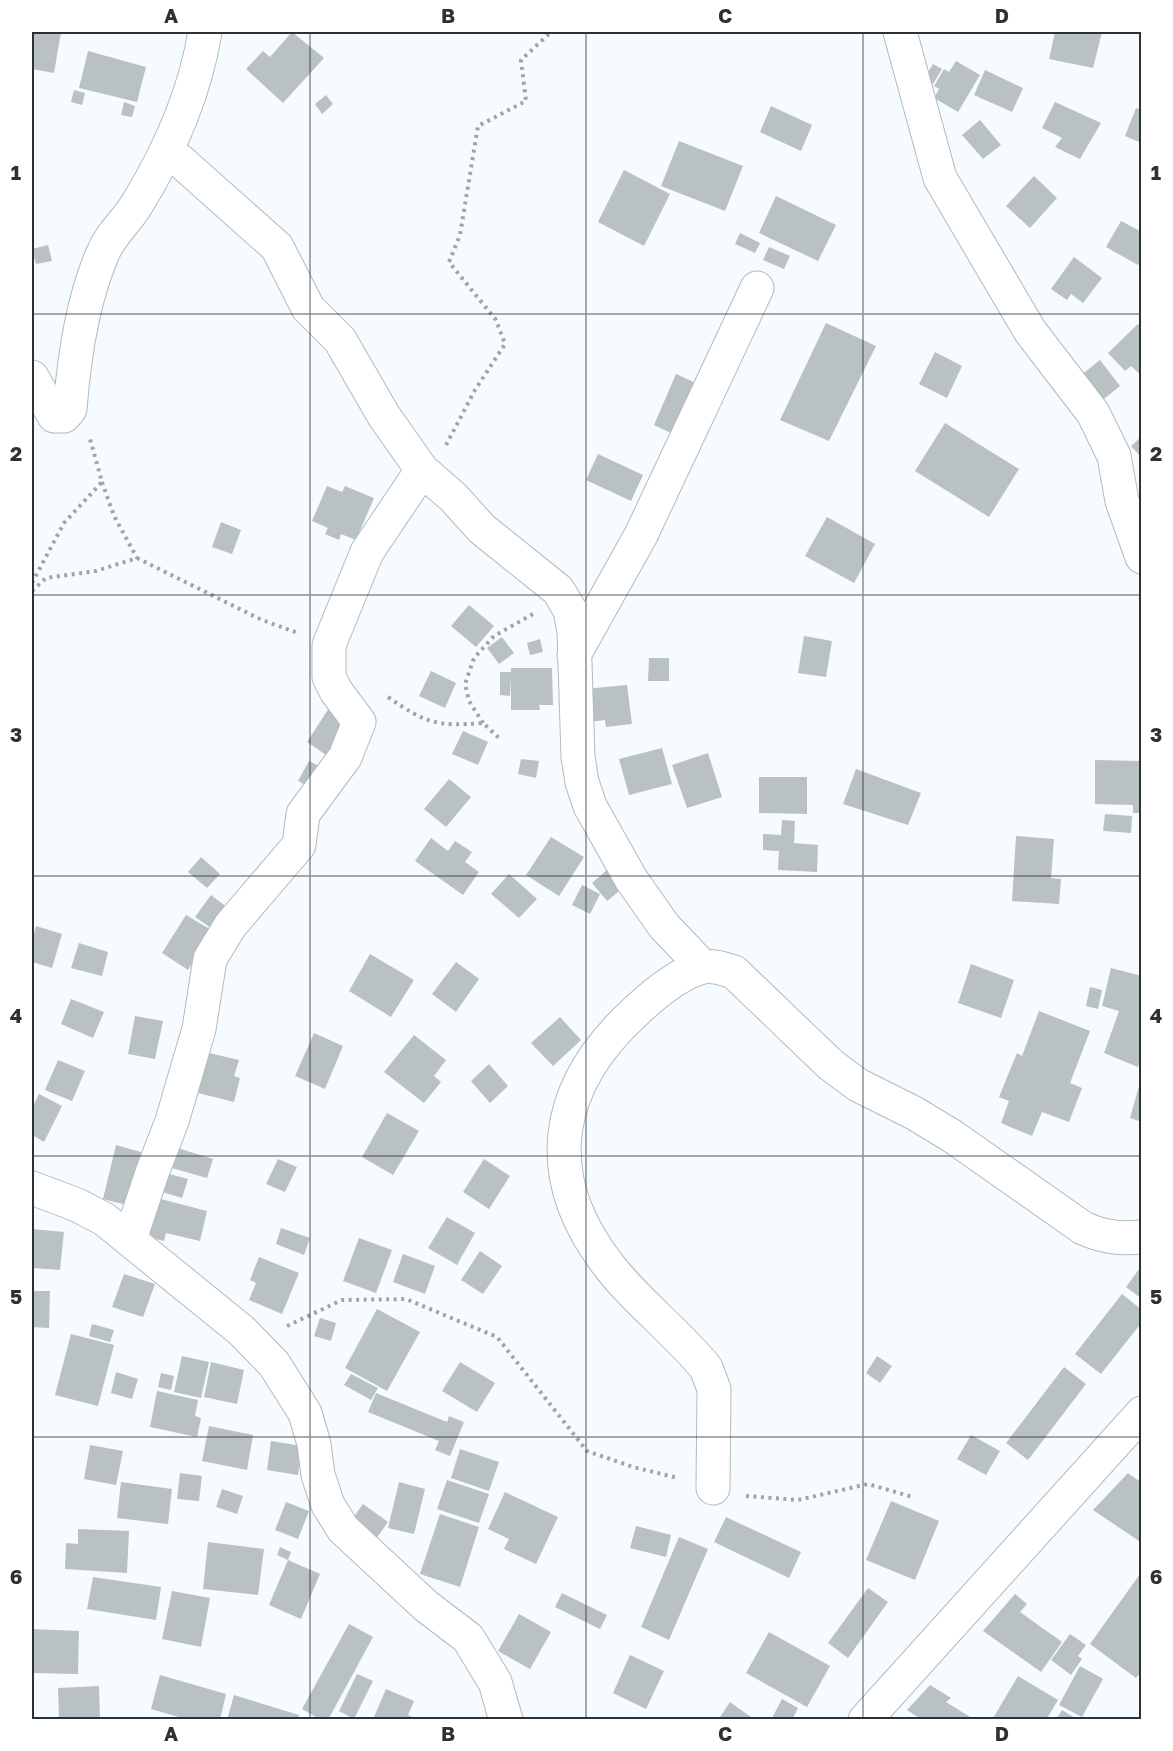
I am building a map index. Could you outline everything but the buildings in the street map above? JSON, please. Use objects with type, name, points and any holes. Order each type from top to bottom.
[{"type":"street","points":[[32,376],[54,416],[63,416],[70,409],[72,384],[88,296],[103,251],[135,207],[168,150],[201,58],[205,32]]},
{"type":"street","points":[[900,32],[940,178],[1030,331],[1094,413],[1114,456],[1122,501],[1142,556]]},
{"type":"street","points":[[168,150],[277,247],[308,308],[339,340],[384,416],[422,470],[453,497],[482,529],[549,580],[570,610],[578,757],[582,782],[590,806],[631,879],[664,926],[703,967]]},
{"type":"street","points":[[573,657],[641,535],[757,288]]},
{"type":"street","points":[[130,1239],[172,1121],[200,1029],[210,959],[230,926],[299,845],[303,814],[345,757],[359,722],[336,691],[329,677],[329,645],[367,552],[422,470]]},
{"type":"street","points":[[713,1488],[714,1389],[706,1368],[605,1262],[573,1208],[564,1172],[563,1134],[576,1092],[594,1056],[647,1001],[683,976],[703,967],[719,967],[734,972],[831,1065],[849,1078],[952,1136],[1083,1228],[1110,1237],[1142,1237]]},
{"type":"street","points":[[32,1188],[77,1205],[104,1219],[242,1330],[274,1364],[304,1413],[325,1495],[343,1529],[426,1606],[468,1638],[495,1682],[506,1719]]},
{"type":"street","points":[[865,1719],[1142,1413]]},
{"type":"path","points":[[422,470],[449,443],[475,390],[505,344],[496,320],[450,262],[460,236],[478,126],[526,101],[521,60],[551,32]]},
{"type":"path","points":[[72,384],[114,516],[137,558],[262,620],[329,645]]},
{"type":"path","points":[[32,583],[64,523],[102,482]]},
{"type":"path","points":[[32,591],[46,578],[96,571],[137,558]]},
{"type":"path","points":[[500,739],[483,723],[468,701],[465,684],[474,658],[494,636],[529,619],[540,606],[549,580]]},
{"type":"path","points":[[380,692],[418,718],[432,723],[483,723]]},
{"type":"path","points":[[242,1330],[277,1329],[308,1318],[342,1300],[406,1299],[497,1337],[588,1451],[633,1467],[664,1473],[740,1496],[798,1500],[868,1484],[913,1497]]}]
